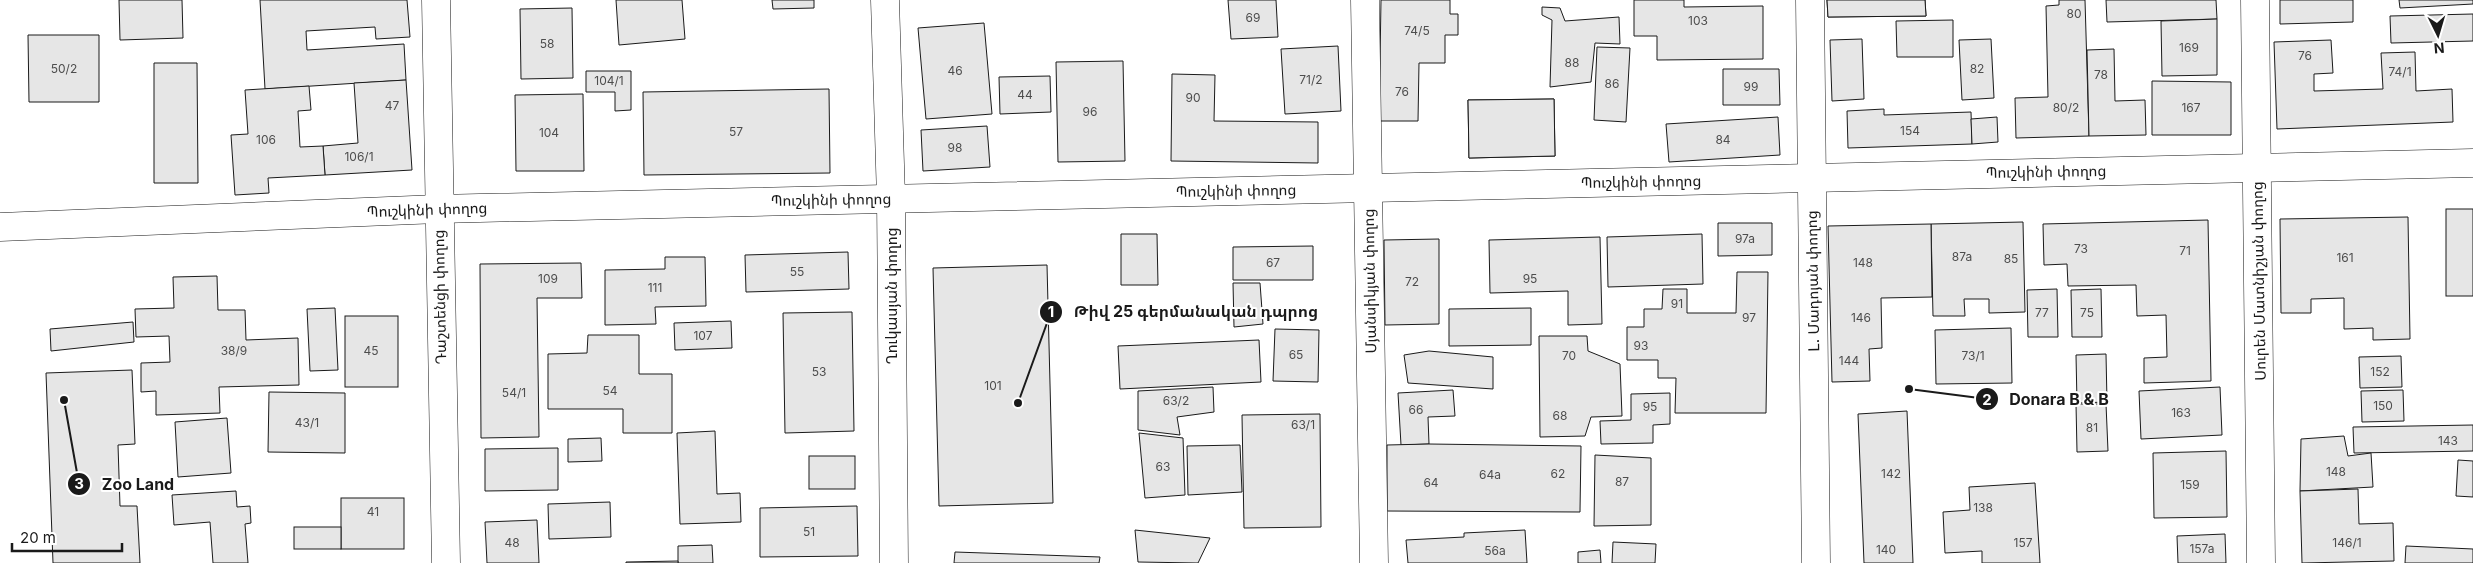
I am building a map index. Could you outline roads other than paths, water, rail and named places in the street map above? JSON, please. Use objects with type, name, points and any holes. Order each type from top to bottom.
[{"type":"street","name":"Դաշտենցի փողոց","points":[[436,0],[438,209],[446,563]]},
{"type":"street","name":"Ղուկասյան փողոց","points":[[885,0],[891,198],[894,563]]},
{"type":"street","name":"Մյանսիկյան փողոց","points":[[1365,0],[1374,563]]},
{"type":"street","name":"L. Մադոյան փողոց","points":[[1810,0],[1816,563]]},
{"type":"street","name":"Սուրեն Մատնիշյան փողոց","points":[[2255,0],[2261,563]]},
{"type":"street","name":"Պուշկինի փողոց","points":[[0,228],[438,209],[2473,163]]},
{"type":"place","name":"Donara B & B","points":[[1909,389]]},
{"type":"place","name":"Zoo Land","points":[[64,400]]},
{"type":"place","name":"Թիվ 25 գերմանական դպրոց","points":[[1018,403]]}]
